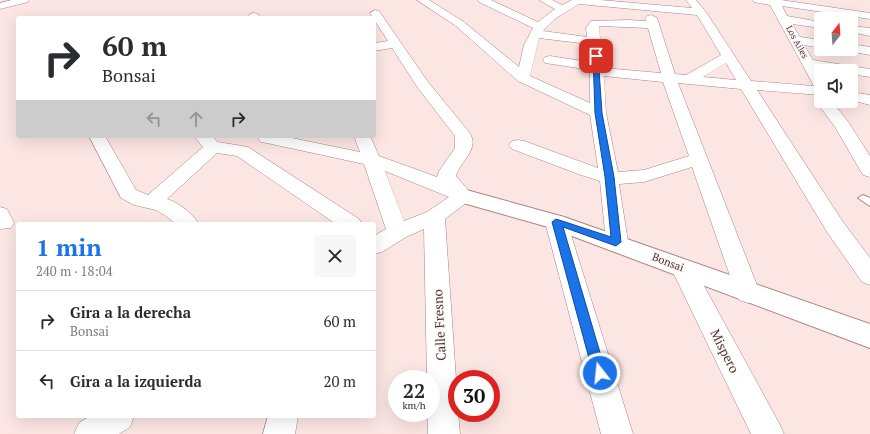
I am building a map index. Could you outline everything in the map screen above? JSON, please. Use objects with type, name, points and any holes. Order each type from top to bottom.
[{"type":"street","points":[[0,6],[24,0]]},
{"type":"street","points":[[422,0],[460,24],[523,78],[598,113]]},
{"type":"street","points":[[483,0],[537,31],[594,41]]},
{"type":"street","points":[[544,0],[563,9]]},
{"type":"street","points":[[758,0],[775,1],[870,16]]},
{"type":"street","points":[[834,10],[840,0]]},
{"type":"street","points":[[523,78],[537,31],[563,9],[579,1],[696,6],[835,227],[870,276]]},
{"type":"street","name":"Los Ailes","points":[[775,1],[814,74]]},
{"type":"street","points":[[375,13],[422,85],[463,136],[465,141],[463,151],[448,170],[446,177],[463,196]]},
{"type":"street","points":[[784,19],[814,24]]},
{"type":"street","points":[[616,242],[610,177],[598,113],[597,70],[592,28],[595,23],[652,22],[669,78],[748,292]]},
{"type":"street","points":[[858,30],[870,32]]},
{"type":"street","points":[[795,40],[814,43]]},
{"type":"street","points":[[376,47],[396,44]]},
{"type":"street","points":[[858,49],[870,51]]},
{"type":"street","points":[[688,80],[728,56]]},
{"type":"street","points":[[550,60],[588,66],[608,73],[783,88],[814,96]]},
{"type":"street","points":[[808,63],[870,73]]},
{"type":"street","points":[[858,97],[870,100]]},
{"type":"street","points":[[830,108],[870,171]]},
{"type":"street","points":[[98,138],[128,194],[135,199],[164,205],[176,212],[186,222]]},
{"type":"street","points":[[242,151],[256,145],[266,138]]},
{"type":"street","points":[[273,138],[373,160],[434,183],[463,196]]},
{"type":"street","points":[[363,138],[373,160],[398,232]]},
{"type":"street","points":[[152,202],[208,142],[242,151],[348,222]]},
{"type":"street","points":[[518,145],[584,170],[610,177],[625,178],[662,171],[699,158]]},
{"type":"street","points":[[376,243],[434,217],[463,196]]},
{"type":"street","name":"Bonsai","points":[[463,196],[556,222],[616,242],[869,336]]},
{"type":"street","name":"Calle Fresno","points":[[434,217],[444,434]]},
{"type":"street","points":[[556,222],[617,434]]},
{"type":"street","name":"Mispero","points":[[683,268],[768,434]]},
{"type":"street","points":[[90,434],[116,418]]},
{"type":"street","points":[[119,434],[127,418]]},
{"type":"street","points":[[279,434],[283,418]]},
{"type":"route","points":[[596,56],[598,113],[610,177],[616,242],[556,222],[600,373]]}]
